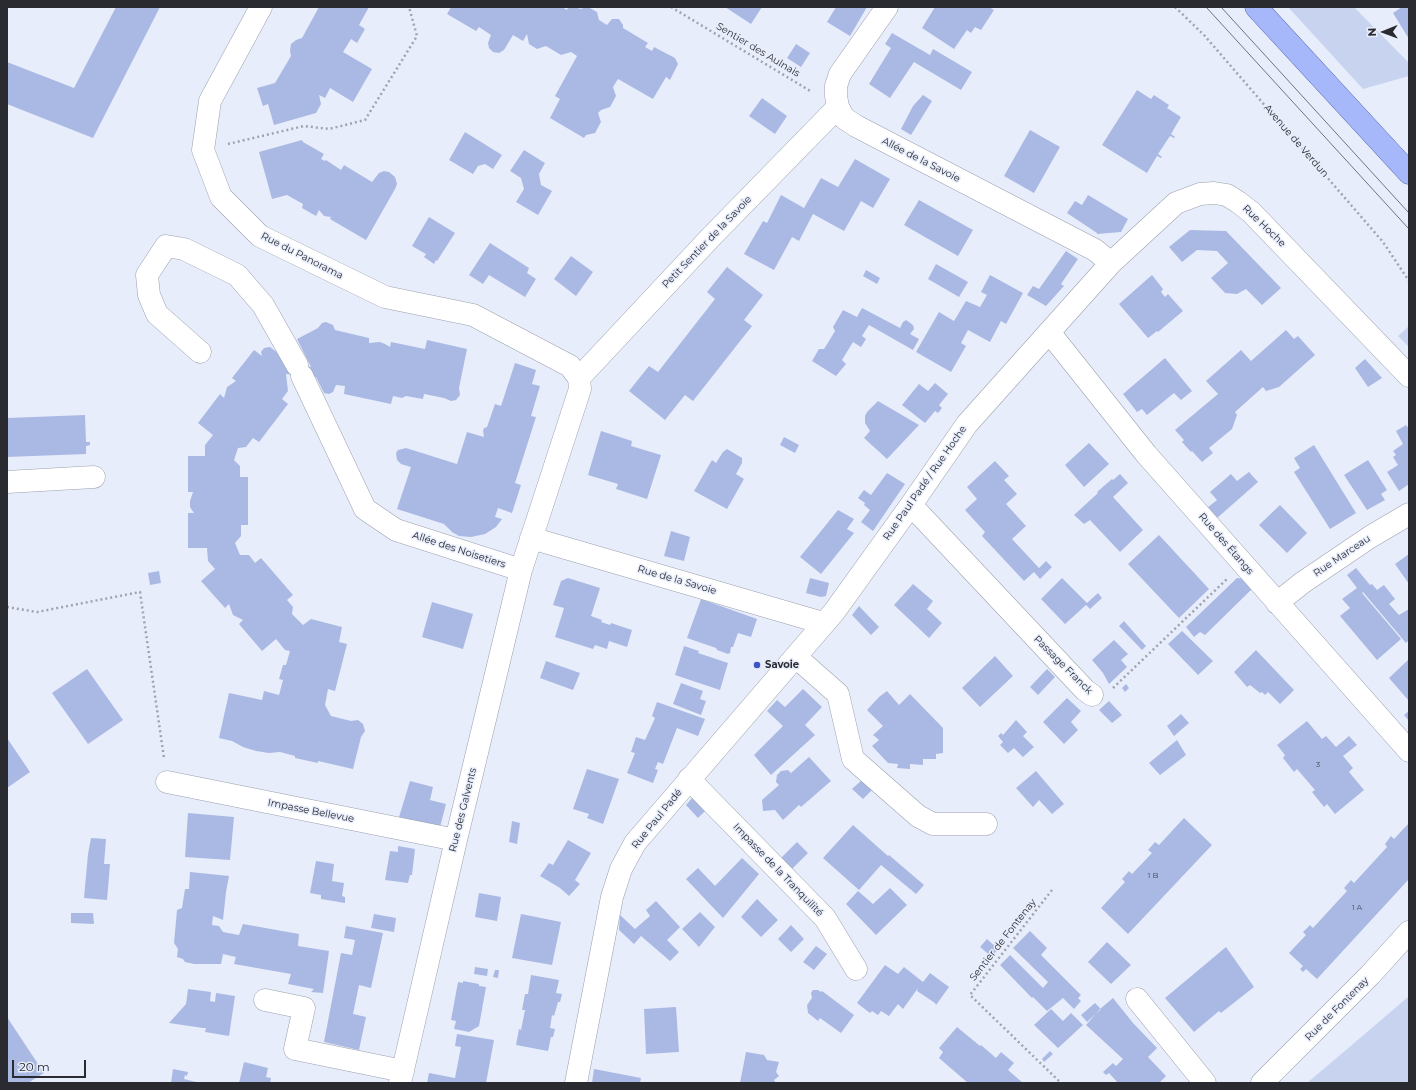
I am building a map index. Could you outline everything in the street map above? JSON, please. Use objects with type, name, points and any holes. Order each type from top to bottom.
[{"type":"main road","points":[[1256,7],[1409,173]]},
{"type":"street","name":"Rue du Panorama","points":[[261,7],[210,101],[203,150],[221,197],[260,236],[384,297],[473,314],[570,366],[579,378]]},
{"type":"street","points":[[838,107],[836,86],[840,74],[887,7]]},
{"type":"street","name":"Allée de la Savoie","points":[[838,107],[844,118],[856,126],[1095,250],[1111,263]]},
{"type":"street","name":"Petit Sentier de la Savoie","points":[[579,378],[705,244],[838,107]]},
{"type":"street","name":"Rue Hoche","points":[[1034,348],[1111,263],[1176,204],[1200,194],[1214,193],[1227,195],[1251,212],[1409,376]]},
{"type":"street","name":"Allée des Noisetiers","points":[[200,352],[157,314],[149,295],[147,275],[166,246],[184,249],[237,275],[263,305],[299,370],[365,508],[396,530],[521,570]]},
{"type":"street","name":"Rue des Étangs","points":[[1049,332],[1146,454],[1409,751]]},
{"type":"street","name":"Rue Paul Padé / Rue Hoche","points":[[823,623],[834,612],[967,424],[1034,348]]},
{"type":"street","name":"Rue des Galvents","points":[[402,1077],[456,840],[521,570],[580,389],[579,378]]},
{"type":"street","points":[[7,482],[94,477]]},
{"type":"street","name":"Passage Franck","points":[[911,505],[1085,690],[1092,695]]},
{"type":"street","name":"Rue Marceau","points":[[1278,603],[1302,583],[1409,514]]},
{"type":"street","name":"Rue de la Savoie","points":[[531,538],[823,623]]},
{"type":"street","name":"Rue Paul Padé","points":[[576,1083],[612,897],[621,869],[635,843],[796,657],[823,623]]},
{"type":"street","points":[[796,657],[838,694],[853,759],[918,816],[933,824],[986,824]]},
{"type":"street","name":"Impasse de la Tranquilité","points":[[690,780],[825,918],[856,969]]},
{"type":"street","name":"Impasse Bellevue","points":[[167,782],[456,840]]},
{"type":"street","name":"Rue de Fontenay","points":[[1262,1083],[1370,975],[1409,932]]},
{"type":"street","points":[[1136,999],[1205,1083]]},
{"type":"street","points":[[265,1000],[304,1008],[295,1048],[402,1077]]},
{"type":"path","points":[[203,150],[304,126],[329,128],[365,120],[417,36],[409,7]]},
{"type":"path","name":"Sentier des Aulnais","points":[[670,7],[838,107]]},
{"type":"path","name":"Avenue de Verdun","points":[[1175,7],[1204,35],[1383,242],[1409,281]]},
{"type":"path","name":"Passage Franck","points":[[1092,695],[1100,697],[1107,694],[1230,576]]},
{"type":"path","points":[[7,607],[37,612],[140,592],[167,782]]},
{"type":"path","name":"Sentier de Fontenay","points":[[1052,890],[970,995],[1061,1083]]},
{"type":"shaded area","points":[[1288,7],[1354,7],[1409,63],[1409,76],[1363,89]]},
{"type":"shaded area","points":[[1409,326],[1409,347],[1398,336]]},
{"type":"shaded area","points":[[1408,997],[1409,1083],[1307,1083],[1346,1050]]},
{"type":"building","points":[[116,7],[160,7],[93,138],[7,104],[7,62],[74,88]]},
{"type":"building","points":[[319,7],[369,7],[359,25],[365,29],[357,43],[351,39],[343,52],[372,69],[353,102],[330,88],[325,98],[319,95],[321,104],[316,113],[274,125],[268,104],[263,106],[257,88],[275,83],[291,56],[291,44],[302,38]]},
{"type":"building","points":[[451,7],[562,7],[567,10],[568,7],[576,7],[580,9],[588,7],[597,12],[599,20],[607,25],[612,19],[619,19],[623,25],[623,28],[648,43],[645,47],[652,51],[654,47],[675,58],[678,64],[670,80],[666,77],[653,99],[618,79],[613,87],[616,96],[610,107],[601,110],[598,113],[601,122],[595,133],[586,135],[584,138],[550,118],[560,99],[555,96],[577,56],[571,52],[561,55],[546,46],[537,49],[529,44],[527,34],[523,41],[513,35],[504,50],[499,53],[493,52],[489,48],[488,43],[491,35],[479,27],[476,31],[447,14]]},
{"type":"building","points":[[725,7],[762,7],[751,24]]},
{"type":"building","points":[[836,7],[867,7],[850,36],[827,22]]},
{"type":"building","points":[[935,7],[989,7],[994,10],[981,30],[975,27],[971,33],[967,30],[954,49],[922,28]]},
{"type":"building","points":[[1402,7],[1409,7],[1409,39],[1393,13]]},
{"type":"building","points":[[892,33],[930,55],[933,49],[972,72],[961,90],[914,62],[890,98],[869,84],[891,48],[885,44]]},
{"type":"building","points":[[796,44],[810,53],[801,67],[787,58]]},
{"type":"building","points":[[1137,90],[1151,99],[1154,95],[1169,105],[1167,108],[1181,117],[1171,134],[1175,137],[1170,136],[1158,154],[1162,157],[1157,156],[1147,173],[1102,145]]},
{"type":"building","points":[[923,95],[932,101],[911,135],[901,129],[913,106]]},
{"type":"building","points":[[762,98],[787,116],[775,134],[749,116]]},
{"type":"building","points":[[1030,130],[1060,147],[1034,193],[1004,176]]},
{"type":"building","points":[[465,132],[502,155],[493,169],[485,164],[478,166],[473,174],[449,160]]},
{"type":"building","points":[[302,140],[324,154],[321,159],[326,160],[341,170],[344,165],[372,182],[379,173],[384,171],[389,172],[395,177],[397,184],[395,189],[366,240],[330,219],[331,217],[324,216],[319,210],[316,216],[302,208],[303,204],[287,195],[272,199],[259,152]]},
{"type":"building","points":[[524,150],[545,163],[539,174],[541,185],[552,191],[538,215],[516,202],[524,189],[521,178],[510,171]]},
{"type":"building","points":[[855,159],[890,179],[873,208],[861,201],[844,231],[813,214],[799,241],[792,237],[774,270],[744,254],[763,221],[767,223],[781,195],[804,208],[821,178],[838,187]]},
{"type":"building","points":[[1088,195],[1128,219],[1121,232],[1097,234],[1067,213],[1075,201],[1082,205]]},
{"type":"building","points":[[919,200],[973,230],[958,256],[904,225]]},
{"type":"building","points":[[429,217],[455,233],[434,264],[424,257],[426,254],[412,246]]},
{"type":"building","points":[[1190,230],[1226,231],[1281,288],[1262,305],[1246,289],[1237,294],[1225,293],[1211,278],[1228,263],[1217,251],[1197,250],[1182,262],[1169,247]]},
{"type":"building","points":[[490,243],[529,268],[527,273],[536,279],[525,297],[489,275],[483,284],[469,275]]},
{"type":"building","points":[[1066,251],[1078,259],[1061,284],[1064,286],[1046,306],[1027,295],[1033,286],[1039,289]]},
{"type":"building","points":[[571,256],[593,272],[576,296],[554,279]]},
{"type":"building","points":[[936,264],[968,282],[959,297],[928,279]]},
{"type":"building","points":[[727,267],[763,295],[744,320],[752,326],[693,401],[685,395],[665,420],[629,391],[649,366],[658,372],[715,299],[707,292]]},
{"type":"building","points":[[866,270],[880,278],[877,284],[863,276]]},
{"type":"building","points":[[990,275],[1023,293],[1006,324],[1001,321],[990,342],[968,330],[961,343],[966,346],[951,372],[916,352],[939,312],[954,321],[966,301],[980,307],[987,295],[981,292]]},
{"type":"building","points":[[1152,275],[1163,289],[1161,292],[1165,297],[1168,294],[1183,311],[1158,332],[1157,331],[1148,338],[1119,304]]},
{"type":"building","points":[[862,308],[900,328],[906,320],[913,325],[914,329],[910,334],[919,339],[913,350],[869,325],[862,336],[866,339],[861,347],[853,342],[842,360],[846,364],[836,376],[812,361],[819,349],[824,349],[829,341],[835,331],[833,327],[843,310],[857,317]]},
{"type":"building","points":[[326,322],[333,325],[335,330],[369,338],[369,343],[380,342],[390,347],[391,342],[425,349],[427,340],[467,349],[459,388],[460,395],[456,400],[451,401],[424,394],[423,399],[406,396],[402,398],[393,396],[391,404],[344,394],[345,386],[336,385],[333,392],[329,394],[324,393],[316,377],[286,374],[288,391],[282,399],[288,404],[259,442],[253,438],[246,447],[238,448],[234,460],[240,466],[240,477],[248,477],[248,525],[241,525],[241,536],[235,543],[240,555],[249,555],[255,563],[261,558],[293,595],[287,600],[293,607],[292,614],[303,625],[311,619],[342,627],[339,642],[347,644],[335,691],[328,689],[325,705],[331,716],[351,721],[358,720],[363,724],[365,731],[361,737],[353,769],[318,761],[318,763],[295,758],[295,756],[280,752],[269,753],[256,751],[243,747],[232,741],[219,738],[229,693],[262,700],[264,691],[279,695],[283,680],[279,679],[283,665],[286,665],[290,651],[285,650],[276,639],[262,651],[239,624],[243,620],[233,615],[229,604],[225,608],[201,581],[215,569],[208,561],[207,548],[188,548],[188,513],[194,513],[190,507],[193,492],[188,492],[188,456],[205,456],[205,445],[213,435],[198,423],[220,394],[224,398],[227,387],[236,381],[232,378],[254,350],[262,356],[261,352],[264,348],[270,347],[283,357],[284,364],[311,367],[297,339]]},
{"type":"building","points":[[1286,330],[1294,339],[1298,336],[1315,355],[1279,387],[1266,391],[1263,387],[1235,412],[1237,415],[1232,429],[1209,448],[1213,453],[1202,462],[1182,442],[1184,440],[1175,430],[1218,394],[1206,381],[1241,350],[1251,361]]},
{"type":"building","points":[[1165,358],[1192,391],[1181,400],[1174,393],[1147,415],[1142,409],[1137,412],[1123,394]]},
{"type":"building","points":[[1365,359],[1382,378],[1368,387],[1355,368]]},
{"type":"building","points":[[515,363],[536,370],[532,384],[540,386],[531,416],[536,417],[515,483],[521,485],[512,513],[498,508],[495,517],[502,519],[496,527],[485,534],[471,537],[459,536],[452,532],[444,524],[397,509],[411,467],[401,464],[397,460],[396,453],[398,450],[406,448],[457,464],[467,432],[484,437],[484,428],[487,427],[495,404],[501,406]]},
{"type":"building","points":[[935,383],[948,394],[939,405],[942,408],[938,413],[935,411],[925,423],[902,405],[919,384],[928,391]]},
{"type":"building","points":[[878,401],[919,425],[887,459],[864,438],[870,431],[865,423],[865,416]]},
{"type":"building","points":[[85,415],[86,442],[90,442],[90,445],[86,446],[86,454],[7,457],[7,418]]},
{"type":"building","points":[[1406,425],[1409,429],[1409,484],[1399,491],[1387,472],[1398,465],[1393,457],[1396,455],[1393,451],[1403,444],[1396,431]]},
{"type":"building","points":[[601,431],[632,441],[631,446],[661,455],[647,499],[616,489],[618,484],[588,475]]},
{"type":"building","points":[[784,437],[799,445],[795,453],[780,445]]},
{"type":"building","points":[[1089,443],[1109,464],[1084,487],[1065,465]]},
{"type":"building","points":[[1314,445],[1356,513],[1330,529],[1294,472],[1300,468],[1294,458]]},
{"type":"building","points":[[727,449],[742,458],[742,463],[736,474],[744,479],[727,509],[694,491],[712,460],[716,463],[723,452]]},
{"type":"building","points":[[1368,460],[1387,490],[1381,494],[1385,500],[1367,510],[1344,475]]},
{"type":"building","points":[[995,461],[1009,476],[1004,480],[1017,494],[1006,504],[1026,526],[1012,539],[1039,568],[1046,561],[1052,567],[1040,579],[1034,572],[1024,581],[982,536],[985,532],[965,510],[977,499],[967,487]]},
{"type":"building","points":[[1249,472],[1258,482],[1216,519],[1207,508],[1217,500],[1210,492],[1231,474],[1237,481]]},
{"type":"building","points":[[887,473],[905,484],[873,531],[861,522],[870,510],[864,505],[865,503],[858,498],[864,490],[871,495]]},
{"type":"building","points":[[1120,474],[1128,483],[1113,497],[1143,530],[1120,552],[1090,520],[1084,524],[1074,515],[1098,493],[1097,492]]},
{"type":"building","points":[[1280,505],[1307,533],[1287,553],[1259,525]]},
{"type":"building","points":[[838,510],[854,519],[847,529],[854,533],[821,574],[800,557]]},
{"type":"building","points":[[671,531],[690,537],[684,561],[664,556]]},
{"type":"building","points":[[1159,535],[1209,589],[1179,618],[1128,564]]},
{"type":"building","points":[[1409,554],[1409,584],[1395,564]]},
{"type":"building","points":[[1356,568],[1370,585],[1372,584],[1377,590],[1384,585],[1395,599],[1389,604],[1399,615],[1409,609],[1409,640],[1406,643],[1363,592],[1362,593],[1401,639],[1377,660],[1340,616],[1350,608],[1342,599],[1357,588],[1347,575]]},
{"type":"building","points":[[159,571],[161,583],[150,585],[148,573]]},
{"type":"building","points":[[568,578],[600,588],[591,616],[602,620],[601,622],[610,625],[611,623],[632,630],[627,647],[609,641],[607,649],[595,645],[593,649],[555,637],[564,608],[553,605],[561,581]]},
{"type":"building","points":[[810,578],[829,583],[826,596],[821,597],[806,593]]},
{"type":"building","points":[[1062,578],[1087,603],[1098,593],[1102,598],[1090,609],[1086,605],[1065,624],[1041,599]]},
{"type":"building","points":[[1237,578],[1247,579],[1254,587],[1205,635],[1200,632],[1194,637],[1186,627]]},
{"type":"building","points":[[913,584],[933,601],[927,609],[942,623],[929,638],[894,605]]},
{"type":"building","points":[[701,599],[757,619],[751,637],[738,633],[733,647],[731,647],[730,653],[728,654],[717,650],[716,648],[687,638]]},
{"type":"building","points":[[432,602],[473,614],[463,649],[422,637]]},
{"type":"building","points":[[859,606],[879,627],[871,635],[852,615]]},
{"type":"building","points":[[1124,621],[1146,646],[1142,650],[1119,626]]},
{"type":"building","points":[[1182,631],[1213,661],[1198,675],[1168,644]]},
{"type":"building","points":[[1114,640],[1128,654],[1121,660],[1127,667],[1109,684],[1103,673],[1092,660]]},
{"type":"building","points":[[684,646],[699,651],[698,653],[728,663],[720,690],[675,675]]},
{"type":"building","points":[[1256,650],[1294,690],[1280,704],[1268,692],[1265,695],[1250,685],[1247,687],[1234,672]]},
{"type":"building","points":[[995,656],[1013,676],[980,707],[962,688]]},
{"type":"building","points":[[1409,659],[1409,701],[1389,678]]},
{"type":"building","points":[[546,661],[580,673],[573,690],[540,678]]},
{"type":"building","points":[[87,669],[123,720],[88,744],[52,693]]},
{"type":"building","points":[[1047,669],[1055,677],[1038,695],[1030,687]]},
{"type":"building","points":[[681,683],[703,691],[700,699],[706,701],[701,715],[673,704]]},
{"type":"building","points":[[1126,684],[1129,688],[1125,692],[1122,688]]},
{"type":"building","points":[[803,689],[822,707],[805,725],[815,735],[771,775],[754,755],[783,726],[767,711],[777,700],[785,707]]},
{"type":"building","points":[[887,691],[899,705],[910,694],[943,728],[943,753],[936,754],[936,759],[923,759],[923,765],[910,764],[910,769],[897,768],[898,764],[888,763],[872,746],[879,740],[873,735],[883,726],[867,710]]},
{"type":"building","points":[[1067,698],[1081,711],[1071,722],[1078,730],[1064,744],[1043,722]]},
{"type":"building","points":[[1109,701],[1122,715],[1112,723],[1099,710]]},
{"type":"building","points":[[657,702],[705,719],[698,736],[677,728],[663,764],[658,762],[655,769],[658,770],[653,783],[627,773],[635,753],[631,752],[636,737],[645,740],[655,718],[652,716]]},
{"type":"building","points":[[1409,711],[1409,721],[1404,715]]},
{"type":"building","points":[[1181,714],[1189,723],[1174,736],[1167,726]]},
{"type":"building","points":[[1016,720],[1027,732],[1023,736],[1034,747],[1023,757],[1014,748],[1008,753],[1000,745],[1003,742],[998,736],[1001,733],[1003,735]]},
{"type":"building","points":[[1307,721],[1322,739],[1326,736],[1336,747],[1349,736],[1357,745],[1343,756],[1353,768],[1349,772],[1364,790],[1335,814],[1327,804],[1324,807],[1312,792],[1315,790],[1297,769],[1294,772],[1283,758],[1285,755],[1277,745]]},
{"type":"building","points":[[7,738],[30,772],[7,788]]},
{"type":"building","points":[[1177,740],[1186,755],[1160,775],[1149,763]]},
{"type":"building","points":[[809,757],[831,781],[801,807],[799,805],[783,820],[775,810],[763,811],[762,800],[779,785],[776,782],[777,775],[781,771],[788,770],[791,773]]},
{"type":"building","points":[[587,769],[619,779],[603,824],[587,818],[589,814],[573,809]]},
{"type":"building","points":[[1036,771],[1064,804],[1052,814],[1039,800],[1033,807],[1016,788]]},
{"type":"building","points":[[863,779],[873,789],[863,799],[852,789]]},
{"type":"building","points":[[410,781],[433,787],[430,800],[446,804],[440,827],[399,817]]},
{"type":"building","points":[[693,797],[705,811],[698,818],[686,805]]},
{"type":"building","points":[[188,813],[234,817],[230,860],[185,857]]},
{"type":"building","points":[[1184,818],[1212,845],[1128,934],[1101,908],[1125,882],[1122,879],[1129,871],[1132,874],[1152,853],[1148,850],[1155,842],[1159,845]]},
{"type":"building","points":[[512,821],[520,823],[517,844],[509,842]]},
{"type":"building","points":[[1409,823],[1409,879],[1317,979],[1306,969],[1303,972],[1300,969],[1303,966],[1289,953],[1306,935],[1303,932],[1310,925],[1313,928],[1347,891],[1344,888],[1351,880],[1354,883],[1387,847],[1385,844],[1391,836],[1394,839]]},
{"type":"building","points":[[853,825],[924,885],[916,894],[881,865],[859,890],[823,858]]},
{"type":"building","points":[[91,838],[106,839],[104,864],[110,864],[107,900],[84,898]]},
{"type":"building","points":[[568,840],[591,853],[575,880],[580,884],[569,896],[560,888],[540,876],[549,863],[553,865]]},
{"type":"building","points":[[797,842],[808,853],[786,875],[776,863]]},
{"type":"building","points":[[398,846],[415,849],[412,875],[410,875],[408,883],[385,880],[390,851],[398,852]]},
{"type":"building","points":[[742,858],[759,874],[723,918],[686,879],[698,868],[715,886]]},
{"type":"building","points":[[316,861],[334,864],[332,881],[344,883],[342,896],[345,897],[345,903],[321,899],[321,895],[310,893]]},
{"type":"building","points":[[190,872],[229,876],[223,920],[213,916],[212,925],[219,926],[223,932],[239,935],[243,924],[299,934],[298,946],[329,951],[323,993],[311,992],[314,989],[288,984],[291,974],[234,964],[236,957],[223,954],[221,964],[194,964],[185,962],[183,959],[177,957],[178,949],[174,943],[177,910],[182,908],[185,889],[189,889]]},
{"type":"building","points":[[890,888],[907,905],[876,935],[846,904],[858,891],[873,904]]},
{"type":"building","points":[[479,893],[501,897],[497,921],[475,917]]},
{"type":"building","points":[[757,899],[778,920],[761,937],[741,917]]},
{"type":"building","points":[[656,901],[680,927],[667,940],[679,952],[670,961],[641,936],[634,944],[619,930],[620,915],[635,929],[650,916],[646,910]]},
{"type":"building","points":[[700,912],[715,927],[699,947],[682,929]]},
{"type":"building","points":[[71,913],[93,913],[94,924],[71,923]]},
{"type":"building","points":[[374,914],[396,918],[394,932],[371,928]]},
{"type":"building","points":[[521,914],[561,922],[552,965],[512,958]]},
{"type":"building","points":[[791,925],[804,939],[791,952],[778,939]]},
{"type":"building","points":[[346,926],[383,933],[371,988],[359,985],[353,1014],[366,1017],[359,1050],[324,1042],[341,953],[352,955],[355,940],[344,938]]},
{"type":"building","points":[[1030,931],[1047,948],[1041,955],[1081,995],[1078,998],[1081,1001],[1074,1009],[1063,998],[1047,1011],[1033,997],[1032,998],[1000,965],[1010,955],[1043,988],[1048,982],[1013,948]]},
{"type":"building","points":[[987,939],[998,949],[992,957],[980,947]]},
{"type":"building","points":[[1107,942],[1131,965],[1111,984],[1088,962]]},
{"type":"building","points":[[816,946],[827,954],[814,970],[803,962]]},
{"type":"building","points":[[1226,947],[1254,987],[1221,1013],[1219,1011],[1194,1032],[1165,998]]},
{"type":"building","points":[[885,965],[898,974],[904,967],[923,982],[930,973],[949,987],[936,1005],[917,991],[918,988],[903,1009],[898,1004],[889,1016],[881,1011],[878,1015],[872,1011],[870,1013],[857,1003]]},
{"type":"building","points":[[475,967],[488,969],[487,976],[474,974]]},
{"type":"building","points":[[495,970],[499,970],[498,978],[493,977]]},
{"type":"building","points":[[531,975],[559,980],[556,993],[562,994],[554,1016],[552,1015],[550,1028],[555,1029],[553,1037],[551,1037],[548,1051],[516,1045],[525,1010],[522,1010],[525,994],[528,994]]},
{"type":"building","points":[[463,981],[486,987],[479,1026],[469,1032],[454,1029],[456,1021],[451,1020],[458,982],[463,983]]},
{"type":"building","points":[[188,989],[211,992],[210,1001],[215,1002],[216,993],[235,996],[229,1036],[205,1032],[206,1028],[169,1023],[186,1004]]},
{"type":"building","points":[[813,990],[822,991],[854,1015],[841,1033],[820,1018],[818,1021],[808,1013],[807,1005],[812,998],[811,993]]},
{"type":"building","points":[[1113,998],[1133,1023],[1157,1048],[1148,1057],[1166,1076],[1159,1083],[1118,1083],[1109,1073],[1106,1075],[1103,1072],[1113,1063],[1116,1066],[1123,1059],[1086,1025],[1100,1009]]},
{"type":"building","points":[[1095,1003],[1101,1009],[1087,1022],[1081,1015]]},
{"type":"building","points":[[676,1007],[679,1052],[646,1054],[644,1009]]},
{"type":"building","points":[[1051,1009],[1063,1021],[1071,1013],[1083,1025],[1058,1048],[1034,1025]]},
{"type":"building","points":[[7,1017],[44,1073],[28,1083],[7,1083]]},
{"type":"building","points":[[957,1027],[996,1058],[1001,1052],[1014,1063],[1008,1070],[1023,1083],[968,1083],[939,1058],[943,1052],[939,1048]]},
{"type":"building","points":[[457,1034],[494,1040],[486,1083],[427,1083],[429,1073],[455,1078],[461,1047],[455,1046]]},
{"type":"building","points":[[1050,1051],[1053,1054],[1044,1062],[1042,1059]]},
{"type":"building","points":[[746,1052],[764,1055],[767,1060],[779,1062],[776,1072],[779,1076],[774,1080],[776,1083],[740,1083]]},
{"type":"building","points":[[244,1062],[268,1068],[266,1077],[271,1078],[270,1083],[239,1083]]},
{"type":"building","points":[[173,1069],[188,1072],[184,1079],[200,1083],[171,1083]]},
{"type":"building","points":[[594,1069],[641,1078],[640,1083],[592,1083]]},
{"type":"tram line","points":[[1206,7],[1409,229]]},
{"type":"tram line","points":[[1221,7],[1409,213]]},
{"type":"place","name":"Savoie","points":[[757,665]]}]
